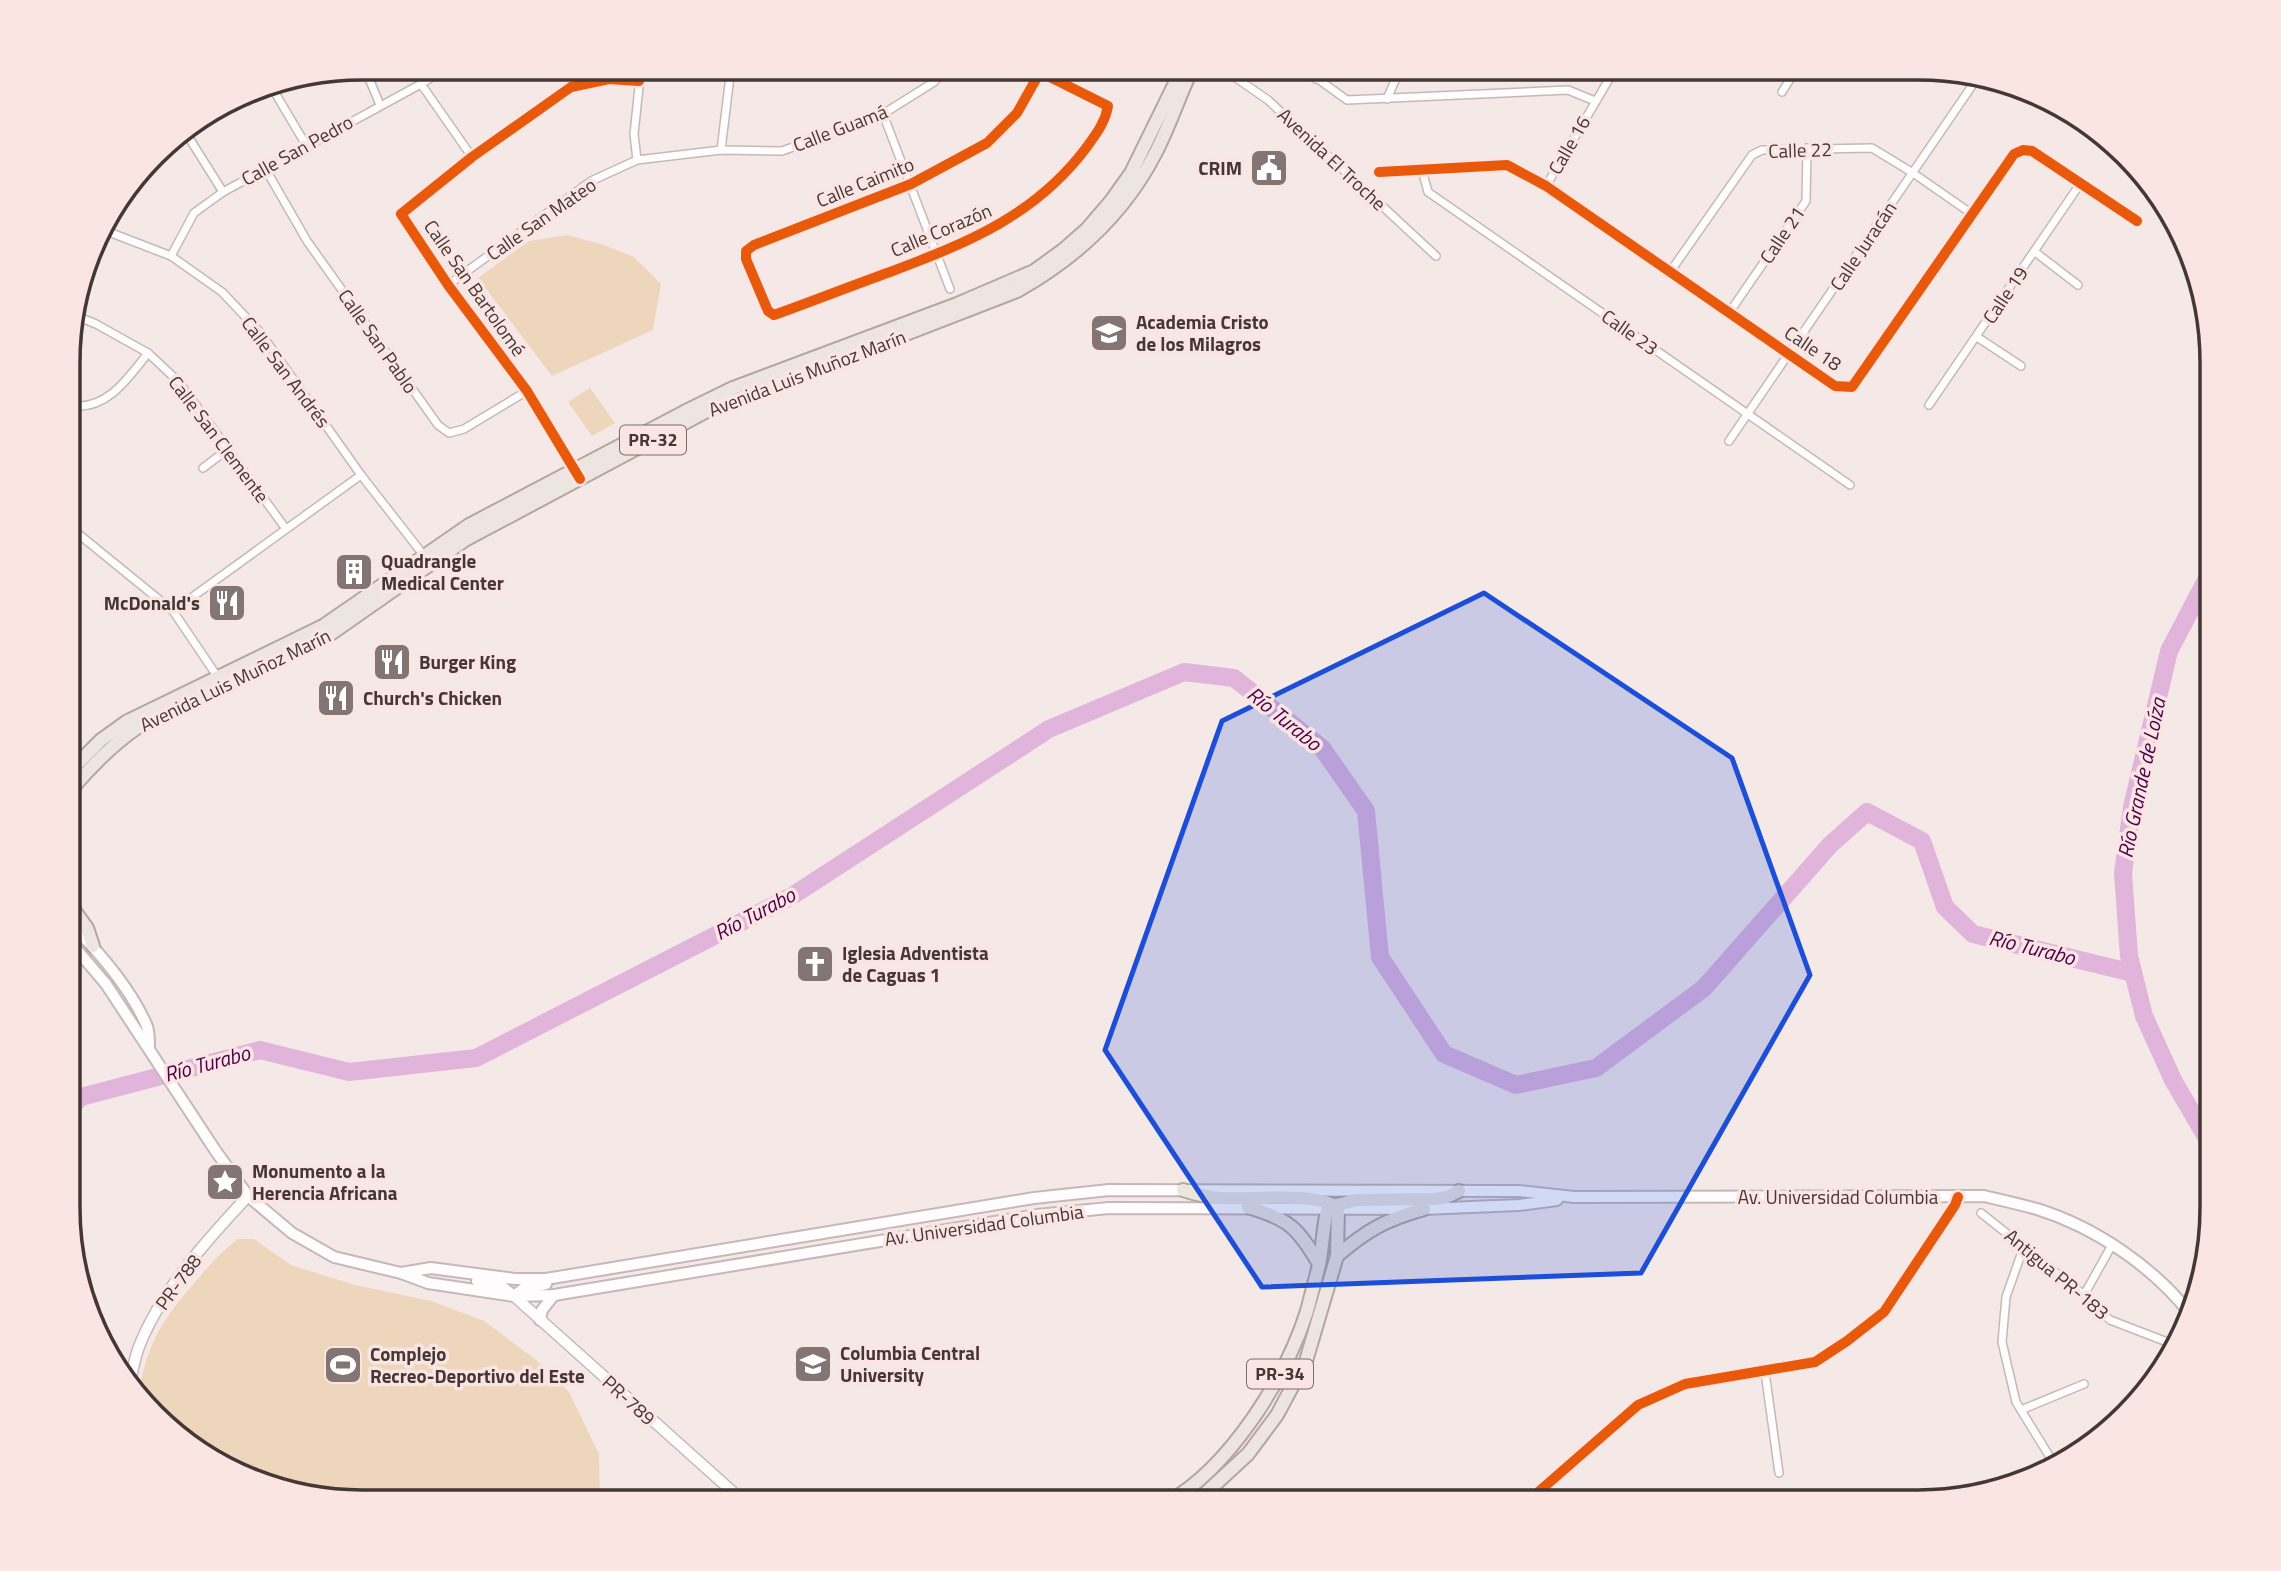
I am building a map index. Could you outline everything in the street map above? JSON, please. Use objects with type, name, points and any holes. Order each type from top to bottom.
[{"type":"main road","name":"Avenida Luis Muñoz Marín","points":[[1027,280],[1087,229],[1111,201],[1130,173],[1176,80]]},
{"type":"main road","name":"Avenida Luis Muñoz Marín","points":[[80,779],[122,738],[138,727],[323,626],[426,559],[469,525],[577,474],[733,388],[759,384],[864,345],[967,300],[1027,280],[1073,255],[1104,226],[1131,194],[1156,152],[1187,80]]},
{"type":"main road","name":"Avenida Luis Muñoz Marín","points":[[80,761],[101,740],[126,722],[220,681]]},
{"type":"main road","points":[[80,918],[87,928],[93,946]]},
{"type":"main road","name":"Av. Universidad Columbia","points":[[80,933],[122,984],[147,1026],[150,1048]]},
{"type":"main road","name":"Av. Universidad Columbia","points":[[80,954],[106,984],[248,1196],[292,1233],[334,1257],[463,1290],[514,1296],[554,1294],[1037,1215],[1109,1208],[1424,1209],[1519,1205],[1574,1197]]},
{"type":"main road","name":"Av. Universidad Columbia","points":[[401,1273],[431,1268],[515,1279],[546,1279],[1034,1198],[1109,1190],[1519,1191],[1574,1197],[1984,1196],[2037,1209],[2073,1223],[2112,1245],[2163,1283],[2183,1306]]},
{"type":"main road","points":[[1183,1190],[1209,1197],[1305,1198],[1333,1207],[1357,1200],[1435,1199],[1459,1191]]},
{"type":"main road","name":"PR-34","points":[[1210,1490],[1248,1454],[1277,1415],[1306,1361],[1337,1256],[1333,1207]]},
{"type":"main road","name":"PR-34","points":[[1190,1490],[1236,1440],[1265,1401],[1286,1364],[1306,1313],[1333,1207]]},
{"type":"main road","points":[[1248,1208],[1273,1214],[1296,1229],[1319,1264]]},
{"type":"main road","points":[[1337,1256],[1363,1234],[1392,1218],[1424,1209]]},
{"type":"main road","points":[[772,1241],[774,1258]]},
{"type":"main road","points":[[452,1271],[468,1279],[500,1285],[514,1296],[533,1286],[614,1273],[640,1263]]},
{"type":"main road","points":[[540,1320],[542,1310],[554,1294]]},
{"type":"street","points":[[372,80],[380,105]]},
{"type":"street","name":"Calle San Pedro","points":[[171,256],[194,213],[223,192],[427,80]]},
{"type":"street","name":"Calle San Bartolomé","points":[[577,474],[527,391],[448,285],[401,214],[472,157],[571,87],[604,80]]},
{"type":"street","name":"Calle San Bartolomé","points":[[619,80],[639,82]]},
{"type":"street","points":[[721,150],[729,80]]},
{"type":"street","name":"Calle Guamá","points":[[721,150],[782,151],[883,114],[936,80]]},
{"type":"street","name":"Calle Caimito","points":[[781,312],[774,315],[768,311],[746,259],[746,251],[754,245],[911,184],[987,144],[1017,113],[1032,80]]},
{"type":"street","name":"Calle Corazón","points":[[781,312],[937,254],[996,228],[1034,202],[1069,171],[1106,121],[1108,106],[1057,80]]},
{"type":"street","name":"Avenida El Troche","points":[[1239,80],[1268,100],[1436,256]]},
{"type":"street","points":[[1317,80],[1347,100],[1568,90],[1595,101]]},
{"type":"street","points":[[1387,99],[1395,80]]},
{"type":"street","name":"Calle 16","points":[[1546,186],[1608,80]]},
{"type":"street","points":[[1782,92],[1788,80]]},
{"type":"street","points":[[637,160],[634,134],[639,82]]},
{"type":"street","points":[[421,84],[472,157]]},
{"type":"street","name":"Calle Juracán","points":[[1729,441],[1972,86]]},
{"type":"street","points":[[276,94],[306,145]]},
{"type":"street","points":[[883,114],[950,289]]},
{"type":"street","points":[[190,140],[223,192]]},
{"type":"street","name":"Calle 21","points":[[1729,313],[1806,201],[1807,148]]},
{"type":"street","name":"Calle 22","points":[[1670,272],[1752,155],[1762,150],[1872,148],[1972,214]]},
{"type":"street","name":"Calle San Mateo","points":[[448,285],[591,181],[637,160],[721,150]]},
{"type":"street","name":"Calle 18","points":[[1378,172],[1507,165],[1546,186],[1835,386],[1852,387],[2014,154],[2023,150],[2032,151],[2137,220]]},
{"type":"street","name":"Calle San Pablo","points":[[265,168],[307,241],[438,425],[449,433],[464,429],[527,391]]},
{"type":"street","name":"Calle 23","points":[[1422,170],[1428,192],[1850,485]]},
{"type":"street","name":"Calle 19","points":[[1928,405],[2080,184]]},
{"type":"street","name":"Calle San Andrés","points":[[112,233],[171,256],[222,292],[259,331],[361,475],[426,559]]},
{"type":"street","points":[[2035,252],[2078,285]]},
{"type":"street","name":"Calle San Clemente","points":[[84,319],[148,353],[179,382],[286,529]]},
{"type":"street","points":[[1977,337],[2021,366]]},
{"type":"street","points":[[80,406],[97,402],[118,390],[148,353]]},
{"type":"street","points":[[203,468],[228,449]]},
{"type":"street","points":[[173,611],[361,475]]},
{"type":"street","points":[[80,535],[173,611],[220,681]]},
{"type":"street","name":"PR-788","points":[[133,1371],[139,1348],[165,1297],[248,1196]]},
{"type":"street","points":[[1541,1490],[1638,1405],[1685,1384],[1815,1362],[1884,1312],[1958,1197]]},
{"type":"street","name":"Antigua PR-183","points":[[1981,1213],[2084,1295],[2110,1320],[2167,1342]]},
{"type":"street","points":[[2084,1295],[2112,1245]]},
{"type":"street","points":[[2024,1246],[2006,1297],[2002,1342],[2016,1402],[2050,1457]]},
{"type":"street","name":"PR-789","points":[[514,1296],[731,1490]]},
{"type":"street","points":[[1765,1372],[1779,1474]]},
{"type":"street","points":[[2021,1409],[2084,1384]]},
{"type":"highlighted area","points":[[1484,593],[1732,758],[1810,975],[1641,1273],[1262,1287],[1105,1050],[1222,721]]},
{"type":"shaded area","points":[[567,235],[634,257],[661,284],[653,330],[552,376],[478,278],[529,241]]},
{"type":"shaded area","points":[[590,388],[615,423],[592,436],[568,402]]},
{"type":"shaded area","name":"Complejo Recreo-Deportivo del Este","points":[[238,1239],[254,1239],[291,1265],[355,1285],[431,1301],[484,1321],[535,1359],[569,1392],[599,1454],[600,1490],[344,1490],[307,1485],[272,1476],[221,1453],[177,1421],[141,1383],[147,1358],[158,1332],[184,1295]]},
{"type":"waterway","name":"Río Grande de Loíza","points":[[2200,592],[2169,651],[2132,807],[2123,873],[2129,956],[2144,1016],[2173,1080],[2200,1126]]},
{"type":"waterway","name":"Río Turabo","points":[[80,1098],[260,1050],[349,1072],[476,1058],[792,896],[1049,729],[1184,672],[1234,678],[1322,748],[1366,811],[1380,957],[1444,1054],[1516,1085],[1596,1068],[1704,988],[1830,845],[1867,812],[1922,841],[1945,907],[1973,934],[2133,973]]},
{"type":"cycle path","points":[[580,479],[527,391],[448,285],[401,214],[472,157],[571,87],[604,80]]},
{"type":"cycle path","points":[[624,80],[639,81]]},
{"type":"cycle path","points":[[1036,80],[1017,113],[987,143],[911,184],[754,245],[746,251],[746,259],[768,311],[774,315],[946,250],[998,225],[1045,192],[1066,172],[1097,133],[1108,106],[1056,80]]},
{"type":"cycle path","points":[[1379,172],[1507,165],[1546,186],[1835,386],[1852,387],[2014,154],[2023,150],[2032,151],[2137,221]]},
{"type":"cycle path","points":[[1541,1490],[1638,1405],[1685,1384],[1815,1362],[1847,1341],[1884,1312],[1958,1197]]},
{"type":"place","name":"CRIM","points":[[1269,168]]},
{"type":"place","name":"Academia Cristo de los Milagros","points":[[1109,333]]},
{"type":"place","name":"Quadrangle Medical Center","points":[[354,572]]},
{"type":"place","name":"McDonald's","points":[[227,603]]},
{"type":"place","name":"Burger King","points":[[392,662]]},
{"type":"place","name":"Church's Chicken","points":[[336,698]]},
{"type":"place","name":"Iglesia Adventista de Caguas 1","points":[[815,964]]},
{"type":"place","name":"Monumento a la Herencia Africana","points":[[225,1182]]},
{"type":"place","name":"Columbia Central University","points":[[813,1364]]},
{"type":"place","name":"Complejo Recreo-Deportivo del Este","points":[[343,1365]]}]
